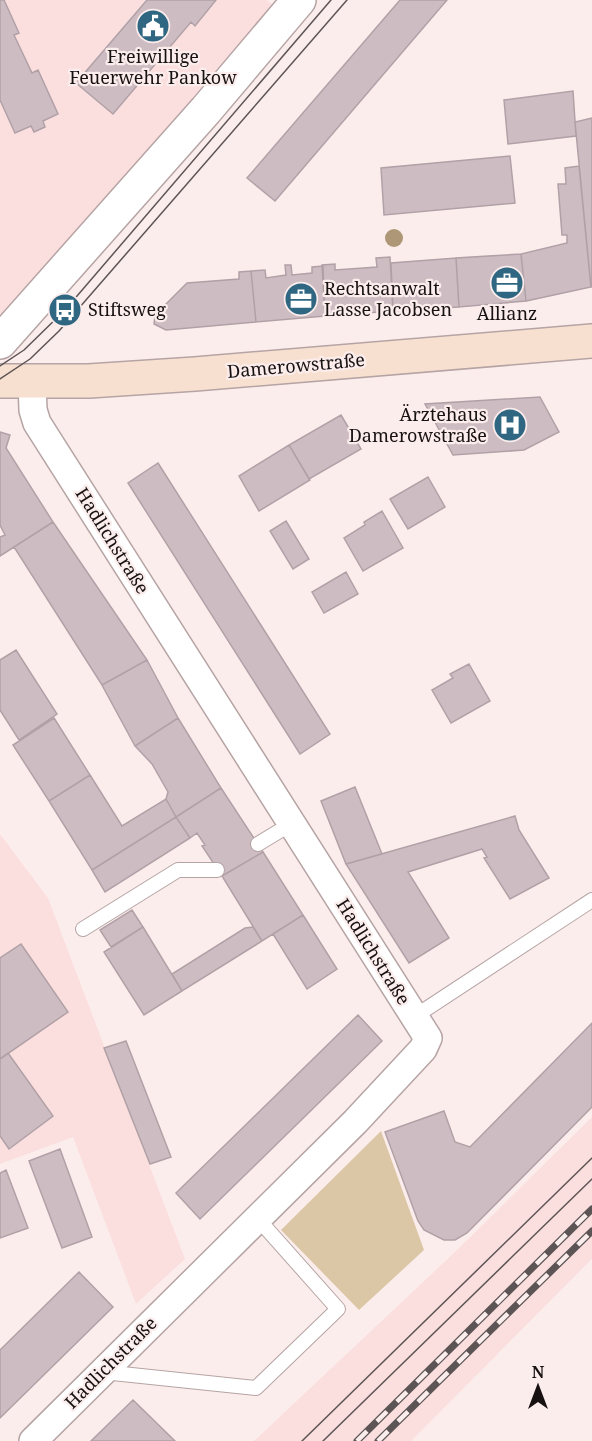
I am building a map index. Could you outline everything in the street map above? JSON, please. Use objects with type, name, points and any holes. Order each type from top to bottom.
[{"type":"main road","name":"Damerowstraße","points":[[0,381],[32,382],[195,374],[592,341]]},
{"type":"street","points":[[0,342],[206,110],[299,0]]},
{"type":"street","name":"Hadlichstraße","points":[[32,382],[33,410],[37,423],[428,1038],[423,1049],[355,1122],[33,1441]]},
{"type":"lane","points":[[258,844],[291,824]]},
{"type":"lane","points":[[83,929],[178,870],[217,870]]},
{"type":"lane","points":[[414,1017],[592,900]]},
{"type":"lane","points":[[103,1372],[256,1388],[338,1309],[258,1219]]},
{"type":"shaded area","points":[[0,0],[267,0],[275,7],[0,326]]},
{"type":"shaded area","points":[[0,834],[48,898],[185,1259],[136,1304],[73,1137],[0,1164]]},
{"type":"shaded area","points":[[592,1117],[592,1259],[411,1441],[254,1441],[456,1251]]},
{"type":"shaded area","points":[[381,1131],[424,1250],[359,1310],[281,1230]]},
{"type":"building","points":[[0,0],[4,0],[19,33],[14,35],[32,73],[38,70],[58,114],[43,121],[45,127],[34,132],[31,126],[15,133],[0,100]]},
{"type":"building","points":[[147,0],[216,0],[195,26],[191,22],[113,114],[76,83]]},
{"type":"building","points":[[400,0],[447,0],[275,201],[247,178]]},
{"type":"building","points":[[573,91],[576,136],[508,144],[504,100]]},
{"type":"building","points":[[592,118],[592,287],[591,287],[575,122]]},
{"type":"building","points":[[510,156],[515,203],[384,215],[381,168]]},
{"type":"building","points":[[579,166],[591,287],[526,301],[521,254],[567,243],[567,235],[562,235],[558,184],[566,184],[565,168]]},
{"type":"building","points":[[521,254],[526,301],[459,307],[456,258]]},
{"type":"building","points":[[390,257],[393,311],[325,316],[322,265],[335,264],[335,270],[377,267],[376,258]]},
{"type":"building","points":[[456,258],[459,307],[393,311],[391,263]]},
{"type":"building","points":[[285,265],[291,265],[292,275],[312,273],[312,267],[323,266],[325,316],[256,322],[251,271],[265,270],[266,278],[286,275]]},
{"type":"building","points":[[251,271],[256,322],[166,330],[154,324],[155,315],[187,283],[239,279],[239,272]]},
{"type":"building","points":[[540,397],[559,432],[524,450],[453,455],[425,404]]},
{"type":"building","points":[[341,415],[361,449],[309,479],[289,445]]},
{"type":"building","points":[[0,432],[10,435],[6,448],[53,522],[0,556],[0,537],[5,535],[0,525]]},
{"type":"building","points":[[289,445],[310,480],[259,511],[239,476]]},
{"type":"building","points":[[158,463],[330,734],[300,754],[128,483]]},
{"type":"building","points":[[428,477],[445,507],[408,529],[390,499]]},
{"type":"building","points":[[382,511],[403,548],[363,571],[344,538]]},
{"type":"building","points":[[286,521],[309,559],[293,569],[270,531]]},
{"type":"building","points":[[53,522],[147,660],[102,685],[14,547]]},
{"type":"building","points":[[346,572],[358,594],[324,613],[312,592]]},
{"type":"building","points":[[16,650],[57,714],[19,740],[0,710],[0,660]]},
{"type":"building","points":[[147,660],[178,718],[135,746],[102,685]]},
{"type":"building","points":[[469,664],[490,701],[451,723],[432,690],[453,678],[450,674]]},
{"type":"building","points":[[54,718],[90,775],[49,801],[13,745]]},
{"type":"building","points":[[178,718],[221,788],[176,817],[166,799],[168,792],[152,764],[135,746]]},
{"type":"building","points":[[90,775],[122,826],[166,799],[176,817],[92,870],[49,801]]},
{"type":"building","points":[[355,787],[382,854],[346,864],[321,801]]},
{"type":"building","points":[[221,788],[263,852],[222,876],[202,846],[205,845],[197,833],[190,838],[176,817]]},
{"type":"building","points":[[515,816],[519,830],[549,878],[510,899],[484,858],[487,857],[482,849],[408,872],[449,938],[409,963],[346,864]]},
{"type":"building","points":[[176,817],[190,838],[105,892],[92,870]]},
{"type":"building","points":[[263,852],[303,915],[262,941],[222,876]]},
{"type":"building","points":[[132,910],[143,927],[111,947],[100,930]]},
{"type":"building","points":[[303,915],[337,969],[307,989],[273,934]]},
{"type":"building","points":[[143,927],[182,991],[144,1015],[104,952]]},
{"type":"building","points":[[253,927],[262,941],[182,991],[172,974],[245,928]]},
{"type":"building","points":[[21,944],[68,1012],[0,1059],[0,958]]},
{"type":"building","points":[[358,1015],[382,1041],[200,1219],[176,1193]]},
{"type":"building","points":[[592,1023],[592,1107],[467,1233],[455,1240],[444,1240],[424,1230],[418,1221],[385,1132],[444,1111],[455,1142],[470,1147]]},
{"type":"building","points":[[126,1041],[171,1157],[150,1164],[104,1048]]},
{"type":"building","points":[[8,1053],[53,1116],[9,1149],[0,1136],[0,1059]]},
{"type":"building","points":[[60,1149],[92,1237],[62,1248],[29,1161]]},
{"type":"building","points":[[6,1170],[28,1228],[0,1238],[0,1173]]},
{"type":"building","points":[[79,1272],[113,1307],[0,1418],[0,1350]]},
{"type":"building","points":[[133,1400],[175,1441],[91,1441]]},
{"type":"tram line","points":[[0,366],[24,350],[65,310],[331,0]]},
{"type":"tram line","points":[[0,379],[30,359],[59,331],[347,0]]},
{"type":"tram line","points":[[302,1441],[592,1158]]},
{"type":"tram line","points":[[323,1441],[592,1179]]},
{"type":"railway","points":[[357,1441],[592,1209]]},
{"type":"railway","points":[[378,1441],[592,1231]]},
{"type":"place","name":"Freiwillige Feuerwehr Pankow","points":[[153,26]]},
{"type":"place","name":"Allianz","points":[[507,283]]},
{"type":"place","name":"Rechtsanwalt Lasse Jacobsen","points":[[301,299]]},
{"type":"place","name":"Stiftsweg","points":[[65,310]]},
{"type":"place","name":"Ärztehaus Damerowstraße","points":[[510,425]]}]
